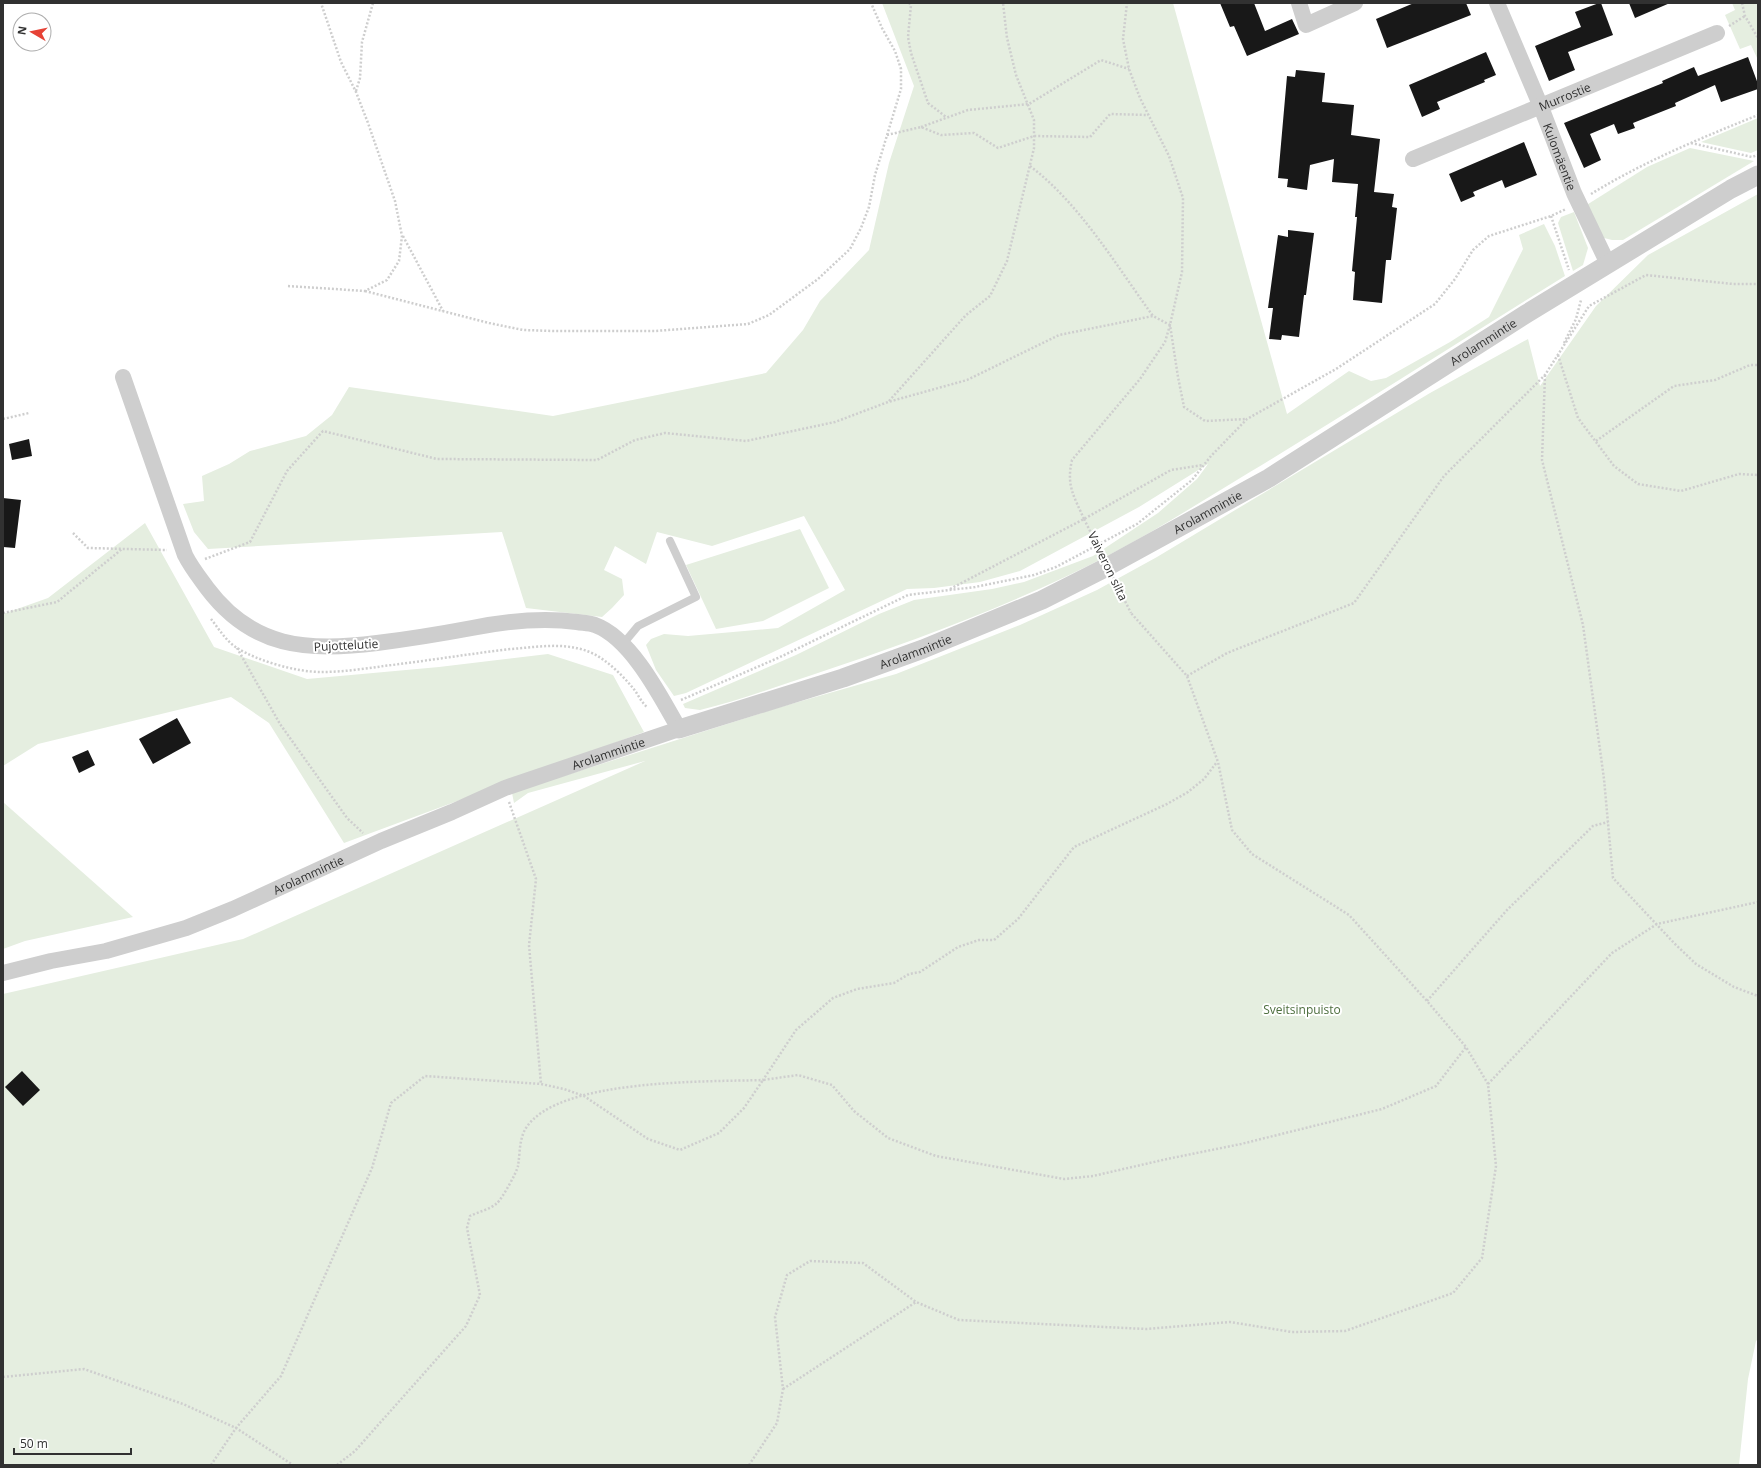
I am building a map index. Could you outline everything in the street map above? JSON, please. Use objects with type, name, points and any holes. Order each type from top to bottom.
[{"type":"street","points":[[1299,3],[1306,24],[1355,3]]},
{"type":"street","name":"Kulomäentie","points":[[1498,3],[1541,107],[1578,203],[1608,264]]},
{"type":"street","name":"Murrostie","points":[[1412,159],[1717,34]]},
{"type":"street","name":"Arolammintie","points":[[3,973],[51,961],[106,951],[186,928],[233,909],[381,841],[452,812],[505,788],[679,729],[843,678],[909,655],[1042,600],[1154,542],[1269,478],[1526,314],[1731,189],[1758,175]]},
{"type":"street","name":"Pujottelutie","points":[[123,377],[190,565],[217,602],[239,621],[262,634],[288,644],[306,647],[344,647],[417,638],[497,623],[524,620],[557,619],[595,625],[611,634],[623,644],[659,692],[679,729]]},
{"type":"lane","points":[[623,644],[638,626],[696,597],[670,541]]},
{"type":"path","points":[[321,3],[341,62],[356,92],[395,201],[402,236],[444,311]]},
{"type":"path","points":[[356,92],[360,78],[362,42],[373,3]]},
{"type":"path","points":[[288,286],[365,291],[489,323],[516,328],[553,331],[655,331],[748,324],[769,315],[818,279],[850,249],[861,228],[869,207],[875,175],[901,89],[901,69],[895,51],[882,28],[872,3]]},
{"type":"path","points":[[909,3],[911,5],[908,38],[928,103],[946,117]]},
{"type":"path","points":[[888,402],[966,315],[990,296],[1007,261],[1030,166],[1034,136],[1034,120],[1016,75],[1007,38],[1003,3]]},
{"type":"path","name":"Vaiveron silta","points":[[1127,3],[1123,39],[1129,69],[1148,115],[1169,156],[1183,198],[1182,272],[1165,342],[1140,379],[1072,460],[1069,473],[1070,488],[1131,613],[1187,676]]},
{"type":"path","points":[[1742,3],[1745,16],[1758,38]]},
{"type":"path","points":[[887,135],[921,127],[968,110],[1028,104],[1101,60],[1129,69]]},
{"type":"path","points":[[921,127],[941,135],[974,133],[998,148],[1034,136],[1090,137],[1110,114],[1148,115]]},
{"type":"path","points":[[666,706],[778,658],[908,595],[1007,582],[1034,575],[1056,567],[1137,524],[1192,480],[1203,465],[1247,419],[1336,369],[1435,304],[1455,279],[1473,250],[1489,236],[1551,216],[1578,203],[1612,181],[1691,143],[1758,115]]},
{"type":"path","points":[[1691,143],[1752,157],[1758,155]]},
{"type":"path","points":[[1030,166],[1048,180],[1081,217],[1153,316],[1170,325],[1184,407],[1205,421],[1247,419]]},
{"type":"path","points":[[1551,216],[1569,270],[1577,284],[1581,300],[1576,319],[1558,356],[1578,418],[1614,466],[1638,484],[1681,492],[1739,474],[1758,475]]},
{"type":"path","points":[[365,291],[387,280],[399,261],[402,236]]},
{"type":"path","points":[[749,1465],[777,1423],[783,1389],[775,1317],[787,1275],[810,1261],[863,1263],[916,1302],[959,1320],[1146,1329],[1230,1322],[1292,1332],[1345,1331],[1453,1293],[1482,1258],[1496,1166],[1488,1084],[1466,1047],[1427,1001],[1349,915],[1252,854],[1232,830],[1218,762],[1187,676],[1227,653],[1354,603],[1444,476],[1545,375],[1589,306],[1646,275],[1733,284],[1758,284]]},
{"type":"path","points":[[190,565],[250,542],[287,471],[323,431],[436,460],[597,460],[635,440],[665,433],[746,442],[835,422],[888,402],[967,380],[1059,335],[1153,316]]},
{"type":"path","points":[[1596,441],[1674,386],[1715,380],[1750,365],[1758,365]]},
{"type":"path","points":[[1545,375],[1542,460],[1583,625],[1604,780],[1613,878],[1675,944],[1696,964],[1734,987],[1758,996]]},
{"type":"path","points":[[3,419],[29,413]]},
{"type":"path","points":[[947,591],[1084,519],[1171,470],[1203,465]]},
{"type":"path","points":[[3,613],[57,602],[122,548]]},
{"type":"path","points":[[236,648],[280,724],[317,779],[359,831],[381,841]]},
{"type":"path","points":[[211,1465],[236,1428],[281,1376],[372,1168],[391,1103],[425,1076],[541,1084],[564,1089],[584,1096],[648,1139],[680,1150],[719,1134],[744,1108],[796,1030],[833,998],[857,989],[894,983],[909,974],[920,972],[958,947],[979,940],[994,940],[1018,919],[1074,848],[1167,804],[1188,792],[1204,779],[1218,762]]},
{"type":"path","points":[[505,788],[536,879],[529,945],[541,1084]]},
{"type":"path","points":[[1427,1001],[1507,910],[1592,826],[1608,822]]},
{"type":"path","points":[[1488,1084],[1612,953],[1657,924],[1758,902]]},
{"type":"path","points":[[337,1465],[355,1451],[466,1326],[480,1295],[467,1228],[470,1216],[497,1204],[518,1168],[518,1152],[526,1128],[545,1110],[566,1100],[635,1085],[763,1080],[798,1075],[832,1085],[854,1111],[888,1138],[936,1156],[1064,1179],[1093,1176],[1241,1144],[1382,1109],[1436,1086],[1466,1047]]},
{"type":"path","points":[[783,1389],[916,1302]]},
{"type":"path","points":[[3,1377],[84,1369],[183,1404],[236,1428],[293,1465]]},
{"type":"green space","points":[[882,3],[1173,3],[1287,414],[1349,371],[1371,381],[1386,378],[1450,342],[1489,317],[1523,249],[1519,235],[1544,224],[1555,246],[1565,276],[1329,424],[1198,504],[1111,554],[1038,589],[926,635],[756,694],[700,710],[685,708],[683,704],[796,655],[879,614],[914,600],[992,589],[1024,582],[1093,556],[1158,513],[1197,479],[1208,464],[1139,507],[1020,571],[980,582],[934,588],[907,589],[686,693],[674,696],[656,670],[646,645],[651,639],[664,634],[688,636],[778,628],[845,590],[804,516],[712,546],[657,532],[646,564],[615,546],[604,570],[622,579],[624,595],[602,617],[526,608],[502,532],[208,549],[194,532],[183,504],[204,501],[202,476],[229,464],[250,451],[306,436],[332,415],[349,387],[553,416],[766,373],[803,330],[820,301],[869,250],[889,163],[914,86]]},
{"type":"green space","points":[[1732,3],[1758,3],[1758,60],[1751,45],[1740,49],[1725,15],[1735,10]]},
{"type":"green space","points":[[1758,118],[1758,150],[1751,153],[1701,142]]},
{"type":"green space","points":[[1690,148],[1754,161],[1623,240],[1604,238],[1585,206],[1647,167]]},
{"type":"green space","name":"Sveitsinpuisto","points":[[1758,194],[1758,1339],[1756,1341],[1748,1379],[1739,1465],[3,1465],[3,994],[243,939],[645,761],[528,793],[514,803],[512,793],[777,708],[896,674],[1020,625],[1097,590],[1157,557],[1430,393],[1528,339],[1540,386],[1596,306],[1648,255]]},
{"type":"green space","points":[[1574,212],[1588,248],[1583,265],[1573,271],[1558,223],[1561,217]]},
{"type":"green space","points":[[145,523],[214,647],[307,679],[439,667],[548,654],[613,675],[644,732],[344,843],[269,723],[231,697],[38,744],[3,766],[3,614],[48,598]]},
{"type":"green space","points":[[800,529],[829,588],[763,621],[716,629],[686,565]]},
{"type":"green space","points":[[3,802],[133,917],[25,941],[3,949]]},
{"type":"building","points":[[1220,3],[1254,3],[1265,31],[1292,19],[1299,34],[1247,56],[1234,26],[1230,27]]},
{"type":"building","points":[[1414,3],[1466,3],[1471,15],[1387,48],[1376,19]]},
{"type":"building","points":[[1601,3],[1613,35],[1568,52],[1575,70],[1549,81],[1535,46],[1581,27],[1575,12]]},
{"type":"building","points":[[1629,3],[1670,3],[1635,18]]},
{"type":"building","points":[[1486,52],[1496,75],[1484,80],[1485,82],[1437,102],[1440,109],[1422,117],[1409,85]]},
{"type":"building","points":[[1748,57],[1758,84],[1758,89],[1721,102],[1715,85],[1675,103],[1676,106],[1633,123],[1635,128],[1618,134],[1614,124],[1590,134],[1601,160],[1584,168],[1564,123],[1663,83],[1662,81],[1694,67],[1698,76]]},
{"type":"building","points":[[1296,70],[1325,73],[1322,102],[1354,105],[1351,135],[1380,139],[1374,192],[1394,194],[1392,207],[1397,208],[1391,260],[1386,260],[1382,303],[1353,300],[1355,272],[1352,271],[1357,217],[1355,217],[1358,184],[1332,182],[1334,159],[1310,165],[1307,190],[1287,187],[1288,179],[1278,178],[1287,76],[1295,77]]},
{"type":"building","points":[[1524,142],[1537,175],[1505,188],[1502,180],[1473,192],[1475,196],[1461,202],[1449,174]]},
{"type":"building","points":[[1288,230],[1314,233],[1299,337],[1282,335],[1281,340],[1269,339],[1273,308],[1268,308],[1278,235],[1288,237]]},
{"type":"building","points":[[29,439],[32,456],[12,460],[9,444]]},
{"type":"building","points":[[3,498],[21,500],[15,548],[3,547]]},
{"type":"building","points":[[177,718],[191,743],[153,764],[139,739]]},
{"type":"building","points":[[88,750],[95,765],[79,773],[72,757]]},
{"type":"building","points":[[22,1071],[40,1090],[23,1106],[5,1087]]}]
